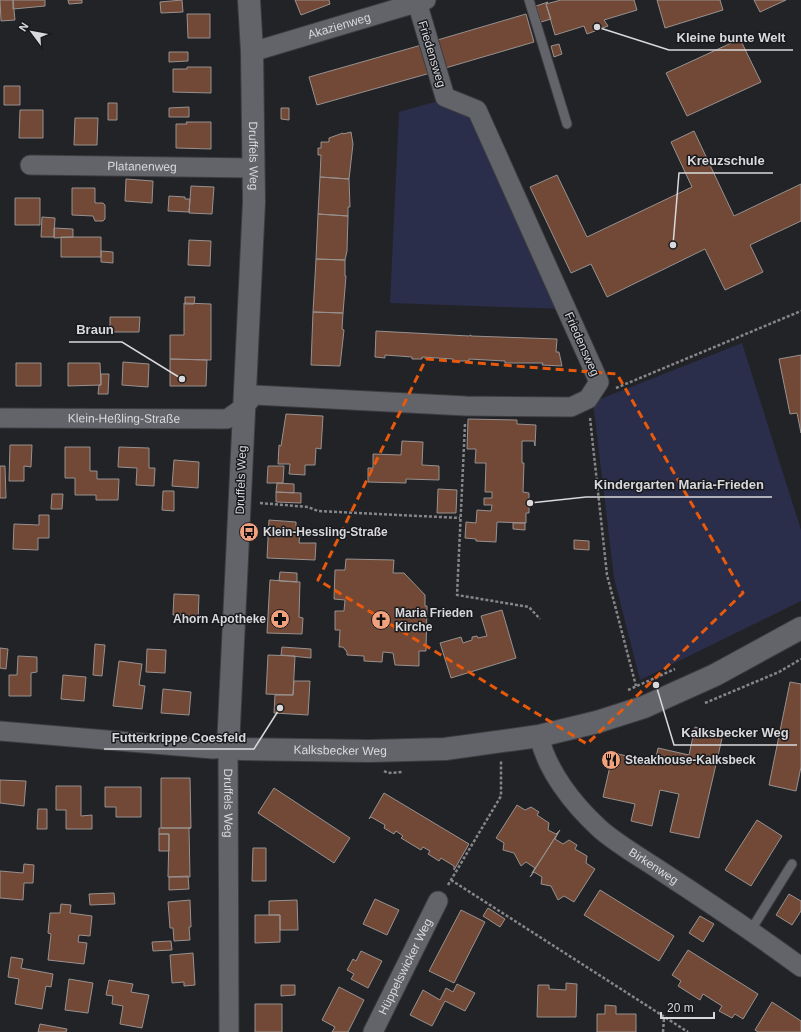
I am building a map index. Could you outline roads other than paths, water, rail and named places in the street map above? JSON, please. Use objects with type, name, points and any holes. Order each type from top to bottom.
[{"type":"street","name":"Druffels Weg","points":[[229,1032],[228,746],[240,529],[244,407],[254,202],[252,52],[248,0]]},
{"type":"street","name":"Akazienweg","points":[[252,52],[421,1]]},
{"type":"street","name":"Friedensweg","points":[[244,407],[254,395],[466,406],[571,407],[588,399],[599,382],[476,110],[445,97],[421,1]]},
{"type":"street","name":"Platanenweg","points":[[30,165],[253,168]]},
{"type":"street","name":"Klein-Heßling-Straße","points":[[0,418],[228,419],[244,407]]},
{"type":"street","name":"Kalksbecker Weg","points":[[0,731],[213,749],[228,746],[240,749],[369,751],[445,749],[539,736],[597,722],[644,707],[715,675],[801,628]]},
{"type":"street","name":"Birkenweg","points":[[539,736],[543,753],[549,765],[574,802],[600,829],[751,930],[801,967]]},
{"type":"street","name":"Hüppelswicker Weg","points":[[373,1032],[438,901]]},
{"type":"lane","points":[[529,0],[567,124]]},
{"type":"lane","points":[[751,930],[792,864]]},
{"type":"place","name":"Kleine bunte Welt","points":[[597,27]]},
{"type":"place","name":"Kreuzschule","points":[[673,245]]},
{"type":"place","name":"Braun","points":[[182,379]]},
{"type":"place","name":"Kindergarten Maria-Frieden","points":[[530,503]]},
{"type":"place","name":"Klein-Hessling-Straße","points":[[249,532]]},
{"type":"place","name":"Ahorn Apotheke","points":[[280,619]]},
{"type":"place","name":"Maria Frieden Kirche","points":[[381,620]]},
{"type":"place","name":"Kalksbecker Weg","points":[[656,685]]},
{"type":"place","name":"Futterkrippe Coesfeld","points":[[280,708]]},
{"type":"place","name":"Steakhouse-Kalksbeck","points":[[611,760]]}]
